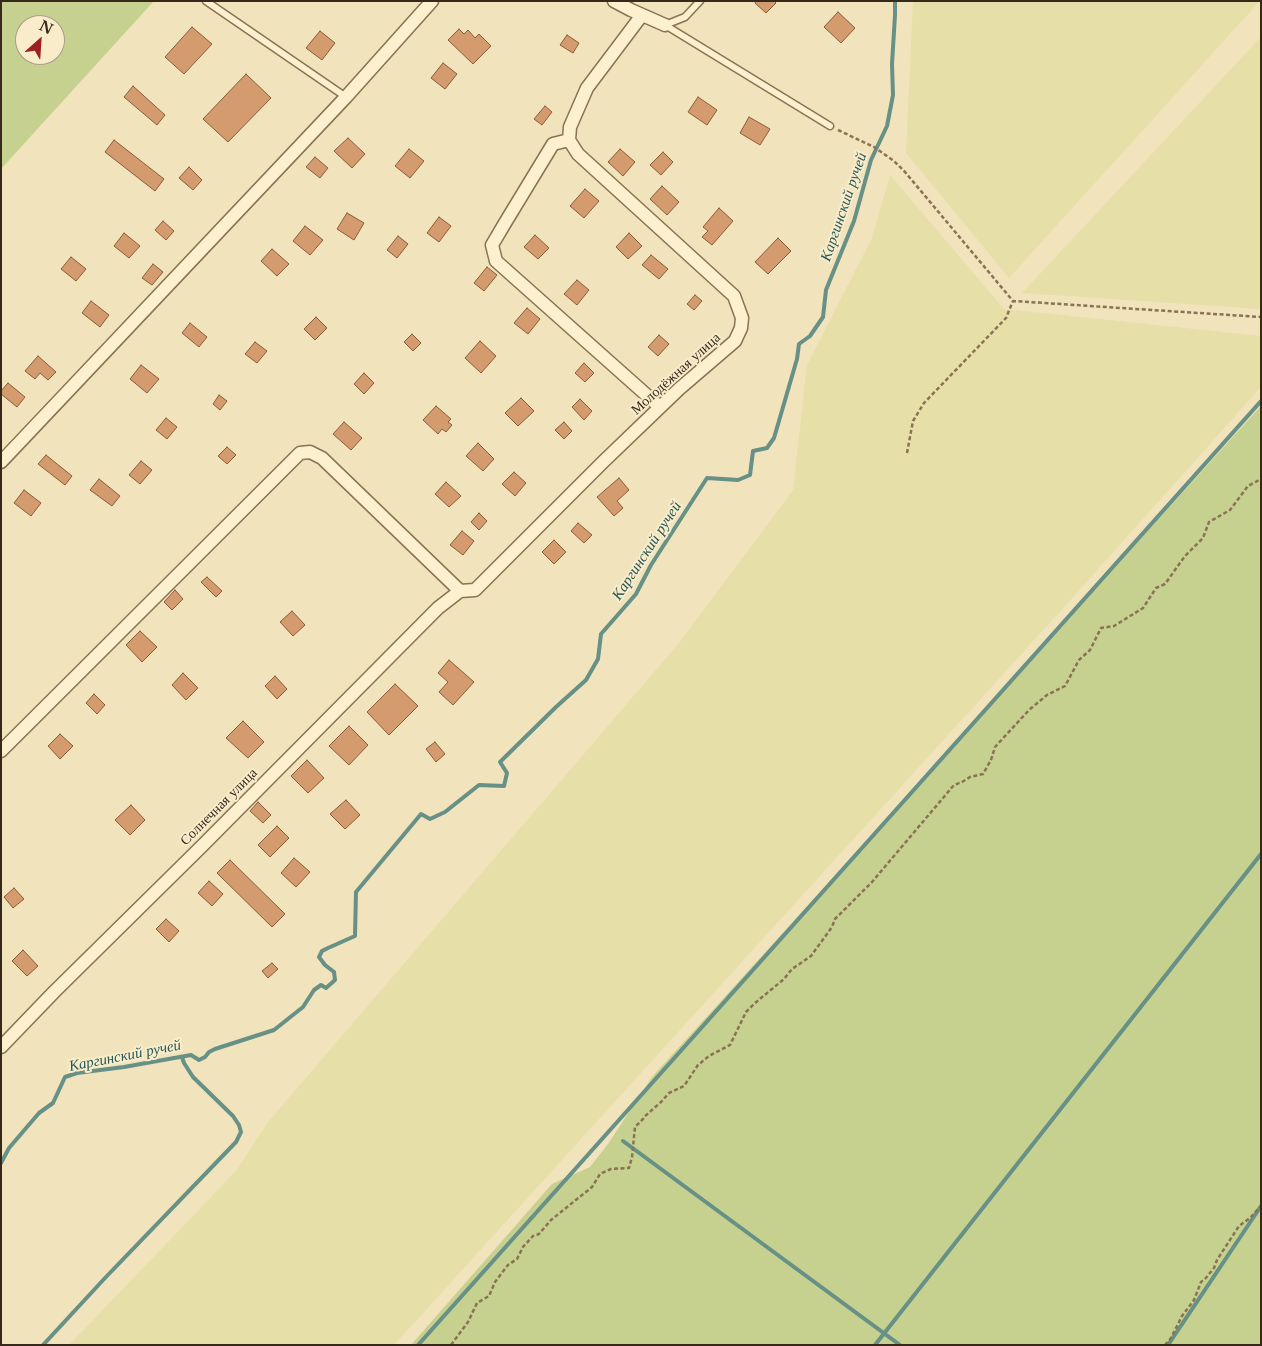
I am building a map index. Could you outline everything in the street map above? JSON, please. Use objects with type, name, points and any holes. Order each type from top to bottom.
[{"type":"street","points":[[1,462],[346,97],[432,1]]},
{"type":"street","points":[[614,1],[666,25]]},
{"type":"street","points":[[642,15],[588,88],[570,127],[569,140],[554,144],[492,245],[496,262],[660,407]]},
{"type":"street","name":"Молодёжная улица","points":[[460,591],[475,590],[660,407],[735,341],[741,328],[742,318],[734,296],[578,154],[569,140]]},
{"type":"street","points":[[1,751],[300,454],[310,452],[322,458],[460,591]]},
{"type":"street","name":"Солнечная улица","points":[[1,1047],[438,608],[460,591]]},
{"type":"lane","points":[[666,25],[685,17],[700,1]]},
{"type":"lane","points":[[206,2],[346,97]]},
{"type":"lane","points":[[666,25],[830,126]]},
{"type":"path","points":[[830,126],[879,150],[905,172],[1013,301],[1261,317]]},
{"type":"path","points":[[908,453],[912,421],[924,403],[1006,318],[1013,301]]},
{"type":"path","points":[[451,1345],[468,1322],[477,1303],[489,1296],[495,1282],[508,1265],[517,1259],[523,1247],[533,1236],[539,1234],[551,1220],[592,1187],[600,1174],[611,1169],[629,1168],[635,1127],[669,1093],[684,1086],[698,1065],[730,1044],[746,1012],[792,970],[811,956],[835,919],[877,877],[954,785],[983,774],[991,760],[995,747],[1029,710],[1047,695],[1065,686],[1079,660],[1090,650],[1101,628],[1114,626],[1142,608],[1156,588],[1166,584],[1185,556],[1203,538],[1209,522],[1230,510],[1248,486],[1261,479]]},
{"type":"path","points":[[1165,1345],[1194,1300],[1200,1282],[1205,1280],[1214,1268],[1217,1260],[1239,1226],[1261,1206]]},
{"type":"shaded area","points":[[913,1],[1260,1],[1009,278],[906,153]]},
{"type":"shaded area","points":[[1261,37],[1261,309],[1022,293]]},
{"type":"shaded area","points":[[890,175],[1004,309],[1261,336],[1261,387],[1066,605],[394,1345],[69,1345],[236,1171],[268,1122],[679,643],[793,490],[807,365],[872,238]]},
{"type":"green space","points":[[1,1],[153,2],[1,169]]},
{"type":"green space","points":[[1261,406],[1261,1345],[411,1345],[552,1184],[590,1167],[608,1144],[652,1077]]},
{"type":"building","points":[[756,1],[774,1],[776,3],[766,13],[755,3]]},
{"type":"building","points":[[838,12],[855,28],[841,43],[824,27]]},
{"type":"building","points":[[192,27],[212,44],[184,74],[165,57]]},
{"type":"building","points":[[459,29],[464,34],[468,30],[475,38],[479,34],[491,46],[473,64],[448,40]]},
{"type":"building","points":[[320,31],[335,43],[322,60],[306,48]]},
{"type":"building","points":[[567,35],[579,43],[573,53],[560,45]]},
{"type":"building","points":[[443,63],[457,74],[445,89],[431,78]]},
{"type":"building","points":[[246,74],[271,98],[228,142],[203,119]]},
{"type":"building","points":[[133,86],[165,115],[157,125],[124,97]]},
{"type":"building","points":[[698,97],[717,110],[707,125],[688,112]]},
{"type":"building","points":[[545,106],[552,112],[542,125],[534,119]]},
{"type":"building","points":[[749,117],[770,129],[760,145],[740,133]]},
{"type":"building","points":[[348,138],[365,154],[352,168],[334,151]]},
{"type":"building","points":[[114,140],[164,179],[155,191],[105,152]]},
{"type":"building","points":[[409,149],[424,161],[410,178],[395,166]]},
{"type":"building","points":[[620,149],[635,162],[623,176],[608,162]]},
{"type":"building","points":[[663,152],[673,162],[661,175],[650,165]]},
{"type":"building","points":[[315,157],[328,168],[320,178],[306,167]]},
{"type":"building","points":[[189,167],[202,180],[193,190],[179,178]]},
{"type":"building","points":[[662,186],[679,202],[667,215],[650,199]]},
{"type":"building","points":[[585,189],[599,201],[584,218],[570,206]]},
{"type":"building","points":[[719,208],[733,221],[712,245],[702,237],[708,231],[703,227]]},
{"type":"building","points":[[347,213],[364,223],[354,240],[337,229]]},
{"type":"building","points":[[439,217],[451,226],[439,242],[427,233]]},
{"type":"building","points":[[163,221],[174,231],[166,240],[155,230]]},
{"type":"building","points":[[305,226],[323,240],[310,255],[293,241]]},
{"type":"building","points":[[124,233],[140,246],[129,258],[114,246]]},
{"type":"building","points":[[629,233],[642,246],[628,259],[616,247]]},
{"type":"building","points":[[535,235],[549,248],[538,259],[524,247]]},
{"type":"building","points":[[398,236],[408,244],[397,258],[387,250]]},
{"type":"building","points":[[778,238],[791,251],[768,274],[755,262]]},
{"type":"building","points":[[272,249],[289,264],[277,276],[261,261]]},
{"type":"building","points":[[651,255],[668,269],[659,279],[642,265]]},
{"type":"building","points":[[71,257],[86,269],[76,281],[61,269]]},
{"type":"building","points":[[153,264],[163,272],[152,285],[142,278]]},
{"type":"building","points":[[487,267],[497,275],[484,291],[474,283]]},
{"type":"building","points":[[577,280],[589,290],[577,305],[564,294]]},
{"type":"building","points":[[695,295],[702,301],[694,310],[687,304]]},
{"type":"building","points":[[91,301],[109,315],[100,327],[82,313]]},
{"type":"building","points":[[527,308],[540,319],[528,334],[514,323]]},
{"type":"building","points":[[316,317],[327,328],[315,340],[304,329]]},
{"type":"building","points":[[190,323],[207,337],[199,347],[182,333]]},
{"type":"building","points":[[412,334],[421,343],[413,351],[404,342]]},
{"type":"building","points":[[659,335],[669,344],[658,356],[648,347]]},
{"type":"building","points":[[480,341],[496,356],[481,373],[465,358]]},
{"type":"building","points":[[255,342],[267,351],[257,363],[245,354]]},
{"type":"building","points":[[38,356],[56,372],[48,380],[40,373],[35,379],[25,371]]},
{"type":"building","points":[[584,363],[594,373],[585,382],[575,373]]},
{"type":"building","points":[[141,365],[159,379],[147,393],[130,379]]},
{"type":"building","points":[[364,373],[374,383],[364,394],[354,384]]},
{"type":"building","points":[[8,383],[25,397],[17,407],[1,394],[1,391]]},
{"type":"building","points":[[219,395],[227,401],[220,410],[213,404]]},
{"type":"building","points":[[521,398],[534,411],[518,426],[505,413]]},
{"type":"building","points":[[580,399],[592,411],[584,420],[572,407]]},
{"type":"building","points":[[436,406],[451,419],[448,422],[452,425],[446,432],[442,429],[438,434],[423,420]]},
{"type":"building","points":[[166,418],[177,427],[167,439],[156,430]]},
{"type":"building","points":[[344,422],[362,438],[351,450],[333,434]]},
{"type":"building","points":[[564,422],[572,431],[564,439],[555,430]]},
{"type":"building","points":[[478,443],[494,459],[483,471],[466,456]]},
{"type":"building","points":[[227,447],[236,455],[227,464],[218,456]]},
{"type":"building","points":[[46,455],[72,476],[65,485],[38,464]]},
{"type":"building","points":[[141,461],[152,470],[140,484],[129,475]]},
{"type":"building","points":[[514,472],[526,483],[515,496],[502,484]]},
{"type":"building","points":[[619,478],[629,490],[617,501],[623,508],[614,516],[597,497]]},
{"type":"building","points":[[99,479],[120,496],[112,506],[90,490]]},
{"type":"building","points":[[446,482],[461,496],[449,507],[435,494]]},
{"type":"building","points":[[24,490],[41,503],[31,516],[14,503]]},
{"type":"building","points":[[479,513],[487,521],[479,530],[471,522]]},
{"type":"building","points":[[578,523],[592,535],[584,543],[571,531]]},
{"type":"building","points":[[462,531],[474,541],[463,555],[450,545]]},
{"type":"building","points":[[554,540],[566,552],[554,564],[542,552]]},
{"type":"building","points":[[207,577],[222,591],[216,597],[201,582]]},
{"type":"building","points":[[175,590],[183,599],[172,610],[164,602]]},
{"type":"building","points":[[292,611],[305,625],[293,636],[280,622]]},
{"type":"building","points":[[140,631],[157,647],[142,662],[126,645]]},
{"type":"building","points":[[449,660],[474,682],[453,705],[439,692],[448,682],[438,673]]},
{"type":"building","points":[[183,673],[198,688],[186,700],[172,685]]},
{"type":"building","points":[[275,676],[287,689],[277,699],[265,686]]},
{"type":"building","points":[[395,684],[418,706],[389,735],[367,712]]},
{"type":"building","points":[[94,694],[105,705],[97,714],[86,703]]},
{"type":"building","points":[[243,721],[264,742],[248,758],[226,738]]},
{"type":"building","points":[[349,726],[368,745],[349,765],[329,746]]},
{"type":"building","points":[[60,734],[73,746],[60,759],[48,746]]},
{"type":"building","points":[[435,742],[445,754],[436,762],[426,749]]},
{"type":"building","points":[[307,760],[324,778],[308,793],[291,776]]},
{"type":"building","points":[[346,800],[360,815],[345,829],[330,814]]},
{"type":"building","points":[[258,802],[271,815],[263,823],[250,811]]},
{"type":"building","points":[[131,805],[145,820],[130,835],[115,820]]},
{"type":"building","points":[[277,826],[289,838],[270,857],[258,845]]},
{"type":"building","points":[[294,858],[310,872],[296,887],[281,873]]},
{"type":"building","points":[[230,860],[285,914],[272,927],[217,873]]},
{"type":"building","points":[[209,881],[223,894],[212,906],[198,893]]},
{"type":"building","points":[[14,888],[24,899],[13,908],[4,897]]},
{"type":"building","points":[[166,919],[179,931],[169,942],[156,929]]},
{"type":"building","points":[[23,950],[38,966],[27,976],[12,961]]},
{"type":"building","points":[[272,963],[278,969],[268,978],[262,971]]},
{"type":"waterway","name":"Каргинский ручей","points":[[1,1163],[9,1148],[39,1113],[53,1103],[65,1077],[77,1073],[191,1055],[199,1060],[215,1049],[274,1030],[303,1007],[314,990],[321,985],[326,988],[335,980],[334,972],[319,957],[322,951],[355,936],[356,892],[421,814],[430,819],[445,812],[479,785],[504,786],[507,773],[500,762],[586,680],[598,659],[601,634],[636,594],[651,565],[707,478],[738,480],[750,475],[753,451],[767,448],[774,438],[797,359],[799,344],[810,336],[823,317],[826,290],[854,221],[871,160],[887,126],[893,95],[892,64],[895,1]]},
{"type":"waterway","points":[[418,1345],[1261,401]]},
{"type":"waterway","points":[[875,1345],[1261,854]]},
{"type":"waterway","points":[[43,1345],[236,1142],[241,1132],[233,1116],[193,1077],[182,1057]]},
{"type":"waterway","points":[[623,1141],[900,1345]]},
{"type":"waterway","points":[[1168,1345],[1261,1206]]}]
